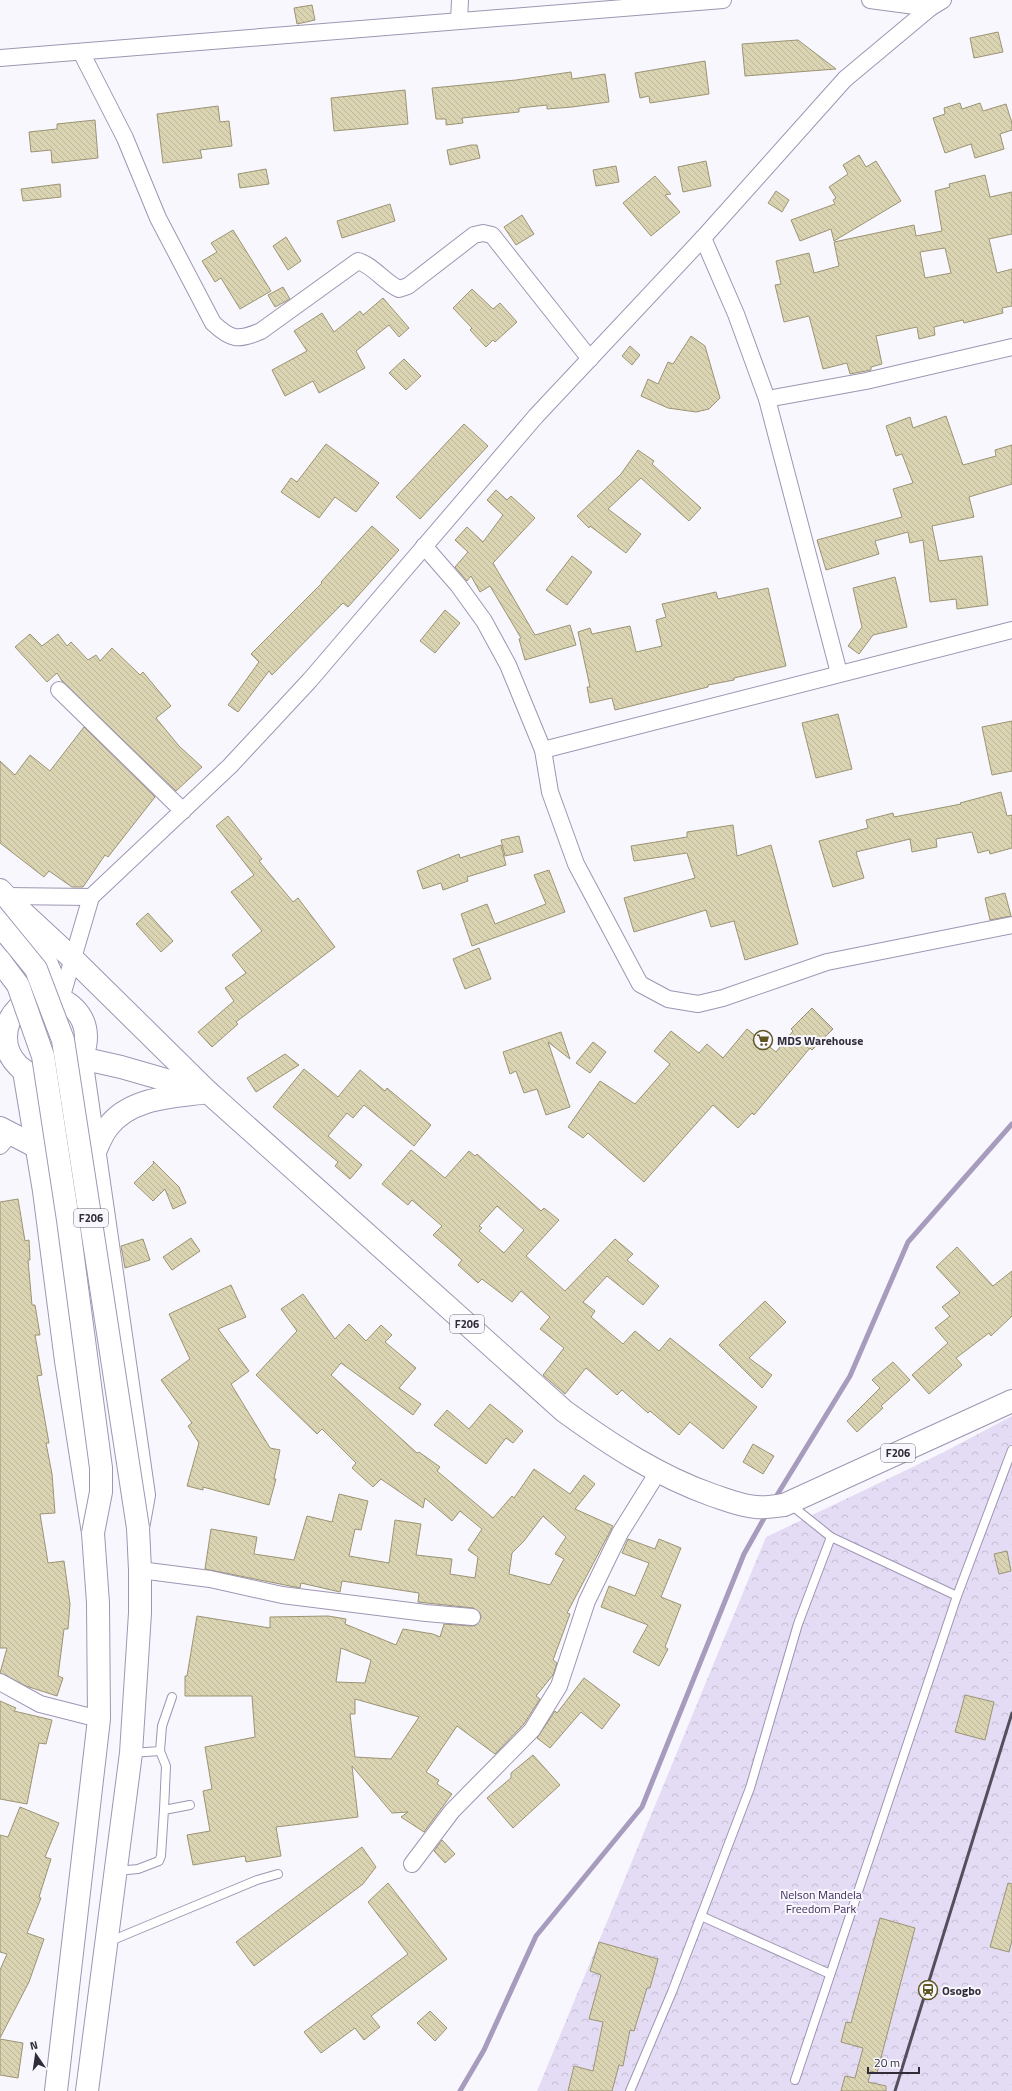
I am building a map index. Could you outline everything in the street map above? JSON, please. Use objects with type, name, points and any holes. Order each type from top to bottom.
[{"type":"main road","name":"F206","points":[[8,898],[104,989],[208,1092],[564,1411],[605,1441],[658,1472],[692,1488],[739,1505],[758,1508],[786,1504],[1012,1401]]},
{"type":"main road","points":[[8,898],[37,942],[61,999]]},
{"type":"main road","name":"F206","points":[[0,925],[36,969],[64,1040],[138,1528]]},
{"type":"main road","name":"F206","points":[[0,961],[18,984],[43,1056],[67,1212],[101,1468],[101,1492],[94,1533]]},
{"type":"main road","points":[[61,999],[81,992],[104,989]]},
{"type":"main road","points":[[81,1058],[70,1070],[55,1077],[39,1077],[24,1071],[13,1061],[6,1047],[6,1032],[3,1014],[17,1008],[27,1001],[38,997],[49,996],[61,999],[71,1005],[80,1013],[85,1024],[86,1042],[81,1058],[89,1122],[142,1469],[144,1495],[138,1528],[140,1570],[131,1753],[108,1942],[87,2091]]},
{"type":"main road","points":[[81,1058],[121,1067],[208,1092]]},
{"type":"main road","points":[[0,1073],[24,1071]]},
{"type":"main road","points":[[24,1071],[44,1191],[66,1361],[94,1533],[98,1603],[99,1719],[56,2091]]},
{"type":"main road","points":[[94,1154],[108,1127],[124,1110],[151,1100],[208,1092]]},
{"type":"main road","points":[[35,1137],[53,1116],[65,1114],[89,1122]]},
{"type":"main road","points":[[4,1136],[35,1137]]},
{"type":"main road","points":[[67,2006],[98,2008]]},
{"type":"street","points":[[459,21],[460,0]]},
{"type":"street","points":[[0,58],[723,0]]},
{"type":"street","points":[[870,0],[937,4]]},
{"type":"street","points":[[61,999],[91,897],[230,766],[310,680],[536,416],[703,238],[845,79],[937,4]]},
{"type":"street","points":[[81,52],[125,138],[158,218],[213,323],[222,331],[234,338],[246,337],[261,331],[358,261],[364,263],[391,285],[399,289],[408,286],[474,235],[483,233],[492,235],[590,359]]},
{"type":"street","points":[[703,238],[736,314],[766,399],[839,673]]},
{"type":"street","points":[[766,399],[866,381],[1012,347]]},
{"type":"street","points":[[424,546],[458,585],[484,621],[508,665],[543,750],[550,792],[576,864],[640,984],[668,999],[698,1004],[717,1000],[827,962],[1012,926]]},
{"type":"street","points":[[543,750],[839,673],[1012,630]]},
{"type":"street","points":[[59,690],[183,811]]},
{"type":"street","points":[[8,898],[91,897]]},
{"type":"street","points":[[412,1864],[452,1811],[532,1730],[559,1686],[587,1601],[620,1533],[658,1472]]},
{"type":"street","points":[[140,1570],[210,1579],[282,1595],[426,1613],[472,1617]]},
{"type":"street","points":[[0,1682],[40,1704],[99,1719]]},
{"type":"lane","points":[[795,2080],[957,1596],[1012,1450]]},
{"type":"lane","points":[[786,1504],[831,1537],[957,1596]]},
{"type":"lane","points":[[630,2091],[701,1916],[750,1788],[798,1624],[831,1537]]},
{"type":"lane","points":[[117,1870],[138,1868],[159,1862],[162,1856],[166,1766],[160,1751],[162,1726],[172,1697]]},
{"type":"lane","points":[[131,1753],[160,1751]]},
{"type":"lane","points":[[164,1810],[190,1806]]},
{"type":"lane","points":[[108,1942],[257,1880],[278,1874]]},
{"type":"lane","points":[[701,1916],[830,1974]]},
{"type":"green space","name":"Nelson Mandela Freedom Park","points":[[1012,1416],[1012,2091],[537,2091],[766,1537],[942,1453]]},
{"type":"building","points":[[312,5],[315,20],[297,24],[294,8]]},
{"type":"building","points":[[998,32],[1003,52],[974,58],[970,38]]},
{"type":"building","points":[[798,40],[836,69],[745,76],[742,44]]},
{"type":"building","points":[[705,61],[709,94],[650,103],[649,96],[640,98],[635,73]]},
{"type":"building","points":[[571,72],[572,79],[605,74],[609,102],[547,109],[547,105],[519,108],[519,112],[462,118],[463,123],[446,125],[446,119],[436,119],[432,88],[516,80]]},
{"type":"building","points":[[405,90],[408,124],[334,131],[331,98]]},
{"type":"building","points":[[960,103],[962,109],[980,103],[983,111],[1006,104],[1012,123],[1012,130],[1000,134],[1004,149],[975,158],[971,144],[945,153],[933,118],[945,114],[944,108]]},
{"type":"building","points":[[218,106],[220,122],[229,121],[232,146],[200,150],[202,158],[163,163],[157,114]]},
{"type":"building","points":[[95,120],[98,158],[52,163],[51,150],[31,152],[29,132],[57,129],[57,124]]},
{"type":"building","points":[[477,145],[480,158],[450,165],[447,150]]},
{"type":"building","points":[[859,155],[866,167],[876,161],[901,201],[834,241],[831,229],[800,241],[791,220],[835,204],[833,200],[836,198],[829,187],[848,174],[843,165]]},
{"type":"building","points":[[706,161],[711,186],[683,192],[678,167]]},
{"type":"building","points":[[616,166],[619,182],[596,186],[593,170]]},
{"type":"building","points":[[266,169],[269,184],[240,188],[238,174]]},
{"type":"building","points":[[985,175],[990,197],[1012,192],[1012,234],[989,239],[997,273],[1012,269],[1012,306],[1002,308],[1003,313],[964,323],[963,320],[934,327],[935,335],[919,339],[917,327],[876,336],[882,364],[871,367],[871,370],[850,374],[847,363],[823,369],[809,316],[784,322],[775,285],[781,284],[776,261],[809,253],[814,273],[839,266],[834,242],[914,225],[916,236],[942,231],[935,191],[950,187],[949,184]],"holes":[[[945,248],[951,273],[925,278],[920,252]]]},
{"type":"building","points":[[655,176],[671,194],[665,195],[680,212],[651,236],[623,203]]},
{"type":"building","points":[[60,184],[61,197],[23,201],[21,189]]},
{"type":"building","points":[[776,191],[789,200],[782,212],[768,203]]},
{"type":"building","points":[[390,204],[395,221],[342,238],[337,221]]},
{"type":"building","points":[[522,215],[534,234],[516,245],[504,227]]},
{"type":"building","points":[[233,230],[271,291],[240,309],[221,278],[215,282],[202,261],[217,252],[211,243]]},
{"type":"building","points":[[286,237],[301,261],[288,270],[273,246]]},
{"type":"building","points":[[283,287],[290,299],[275,307],[268,295]]},
{"type":"building","points":[[472,289],[493,309],[500,303],[517,322],[495,342],[493,340],[486,347],[470,330],[472,328],[453,308]]},
{"type":"building","points":[[383,298],[409,328],[399,337],[389,325],[356,351],[365,368],[319,393],[313,381],[285,396],[272,370],[307,351],[294,331],[322,313],[334,332],[360,311],[363,315]]},
{"type":"building","points":[[691,336],[705,346],[720,398],[709,409],[696,412],[668,408],[641,396],[648,379],[658,384],[668,362],[673,364]]},
{"type":"building","points":[[630,346],[640,355],[632,365],[622,356]]},
{"type":"building","points":[[404,359],[421,376],[406,390],[389,373]]},
{"type":"building","points":[[946,416],[963,465],[996,456],[995,450],[1012,445],[1012,484],[969,497],[974,517],[932,526],[939,561],[982,556],[988,605],[957,609],[956,599],[930,602],[923,540],[910,543],[908,532],[875,541],[879,554],[826,570],[817,540],[902,517],[893,489],[913,483],[902,454],[896,456],[886,426],[910,417],[913,428]]},
{"type":"building","points":[[464,424],[488,446],[420,519],[396,497]]},
{"type":"building","points":[[326,444],[379,483],[356,512],[335,497],[319,518],[281,492],[291,478],[297,482]]},
{"type":"building","points":[[638,450],[654,461],[652,464],[701,508],[689,521],[641,478],[608,509],[641,534],[626,553],[590,526],[589,528],[577,516],[621,474]]},
{"type":"building","points":[[496,490],[507,500],[511,496],[535,518],[493,563],[535,635],[570,625],[576,645],[525,660],[519,639],[521,638],[490,586],[480,592],[471,576],[467,581],[455,567],[468,552],[455,540],[467,527],[483,542],[503,515],[487,500]]},
{"type":"building","points":[[372,526],[399,550],[348,607],[343,603],[272,675],[269,671],[238,712],[228,705],[259,662],[251,654],[322,583],[321,582]]},
{"type":"building","points":[[572,556],[592,572],[567,605],[546,590]]},
{"type":"building","points":[[895,577],[907,627],[873,635],[859,654],[848,646],[862,627],[853,588]]},
{"type":"building","points":[[768,588],[786,666],[734,678],[734,680],[708,685],[708,687],[615,710],[612,698],[590,703],[587,687],[590,687],[578,632],[590,628],[592,634],[630,626],[636,652],[662,646],[656,620],[666,617],[662,604],[716,592],[718,599]]},
{"type":"building","points":[[445,610],[460,623],[435,653],[420,641]]},
{"type":"building","points":[[30,634],[42,646],[58,634],[67,646],[71,642],[88,660],[96,655],[100,661],[112,648],[140,675],[143,672],[171,706],[156,718],[179,746],[202,767],[176,791],[62,681],[57,673],[47,682],[15,647]]},
{"type":"building","points":[[838,714],[852,769],[816,778],[802,723]]},
{"type":"building","points":[[1012,721],[1012,771],[992,775],[982,727]]},
{"type":"building","points":[[84,727],[155,797],[108,857],[105,855],[83,887],[72,887],[49,871],[44,877],[0,843],[0,761],[15,775],[30,755],[50,771]]},
{"type":"building","points":[[1001,792],[1007,816],[1012,815],[1012,848],[990,854],[989,850],[978,853],[972,832],[936,839],[937,847],[912,852],[910,839],[856,852],[864,878],[833,887],[819,841],[868,828],[866,820],[893,813],[894,817],[961,804],[960,803]]},
{"type":"building","points":[[228,816],[262,859],[259,861],[293,902],[298,898],[335,947],[236,1022],[238,1024],[212,1047],[198,1032],[234,1001],[225,988],[246,973],[232,955],[262,931],[231,892],[254,875],[216,826]]},
{"type":"building","points":[[733,825],[737,856],[771,845],[798,944],[745,960],[734,921],[711,927],[706,910],[634,932],[624,898],[695,878],[687,853],[634,861],[631,846],[687,837],[687,832]]},
{"type":"building","points":[[519,836],[523,852],[505,856],[501,840]]},
{"type":"building","points":[[501,845],[506,865],[467,877],[468,881],[443,890],[441,883],[423,889],[417,871],[459,854],[460,858]]},
{"type":"building","points":[[549,870],[565,912],[472,946],[461,914],[487,904],[495,924],[546,904],[534,875]]},
{"type":"building","points":[[1005,893],[1011,916],[990,920],[985,898]]},
{"type":"building","points":[[148,913],[173,941],[161,952],[136,924]]},
{"type":"building","points":[[479,948],[491,979],[465,989],[453,959]]},
{"type":"building","points":[[812,1008],[833,1029],[812,1050],[810,1048],[754,1115],[752,1113],[738,1128],[713,1105],[644,1182],[588,1133],[583,1138],[568,1127],[600,1081],[635,1104],[670,1064],[654,1051],[671,1031],[699,1053],[707,1044],[723,1058],[747,1029],[776,1052],[793,1031],[791,1029]]},
{"type":"building","points":[[561,1032],[570,1059],[548,1042],[570,1107],[546,1115],[537,1089],[524,1093],[516,1071],[510,1074],[503,1052]]},
{"type":"building","points":[[593,1042],[606,1052],[590,1073],[576,1063]]},
{"type":"building","points":[[285,1054],[299,1065],[256,1092],[247,1078]]},
{"type":"building","points":[[304,1069],[338,1097],[360,1070],[385,1091],[387,1088],[431,1125],[414,1146],[364,1105],[353,1118],[347,1113],[328,1136],[362,1165],[350,1179],[335,1166],[338,1162],[273,1107]]},
{"type":"building","points":[[411,1150],[445,1178],[469,1151],[475,1156],[477,1154],[541,1211],[544,1208],[559,1220],[526,1256],[565,1291],[615,1239],[633,1254],[627,1260],[659,1286],[643,1305],[607,1276],[583,1302],[595,1311],[591,1317],[623,1344],[635,1331],[659,1351],[670,1338],[757,1407],[723,1449],[690,1422],[679,1435],[650,1411],[648,1413],[622,1390],[617,1395],[586,1368],[565,1394],[543,1375],[564,1348],[540,1329],[550,1317],[521,1291],[512,1302],[482,1279],[478,1283],[458,1265],[462,1260],[433,1235],[442,1226],[412,1200],[408,1205],[382,1184]],"holes":[[[497,1206],[524,1230],[504,1253],[479,1231],[482,1228],[479,1226]]]},
{"type":"building","points":[[153,1161],[179,1187],[186,1203],[173,1209],[165,1189],[153,1201],[134,1183],[154,1163]]},
{"type":"building","points":[[18,1199],[25,1241],[29,1240],[30,1260],[28,1260],[32,1305],[35,1305],[40,1335],[35,1335],[42,1375],[37,1376],[49,1443],[46,1443],[52,1474],[55,1513],[40,1514],[48,1563],[64,1561],[70,1604],[68,1629],[64,1629],[58,1676],[63,1678],[57,1696],[26,1686],[0,1673],[7,1648],[0,1648],[0,1202]]},
{"type":"building","points":[[191,1238],[200,1251],[172,1270],[163,1257]]},
{"type":"building","points":[[143,1239],[150,1260],[125,1268],[121,1246]]},
{"type":"building","points":[[957,1247],[993,1286],[1012,1271],[1012,1316],[991,1336],[989,1333],[956,1358],[962,1365],[929,1394],[912,1375],[948,1343],[935,1328],[950,1316],[942,1307],[960,1293],[936,1267]]},
{"type":"building","points":[[231,1285],[246,1317],[218,1329],[249,1371],[231,1384],[270,1448],[280,1450],[274,1479],[276,1479],[269,1505],[203,1487],[203,1490],[187,1486],[199,1443],[188,1426],[192,1423],[161,1380],[190,1359],[169,1314]]},
{"type":"building","points":[[303,1294],[335,1339],[349,1324],[366,1341],[381,1325],[392,1335],[385,1342],[416,1368],[399,1388],[421,1404],[413,1415],[341,1363],[331,1375],[417,1453],[419,1452],[440,1467],[437,1471],[493,1518],[512,1496],[514,1498],[534,1469],[570,1494],[584,1475],[595,1484],[575,1509],[613,1526],[567,1613],[570,1614],[553,1660],[557,1663],[553,1675],[536,1696],[540,1699],[524,1724],[495,1754],[457,1726],[426,1772],[439,1780],[437,1784],[452,1794],[424,1832],[401,1817],[408,1812],[392,1813],[352,1766],[358,1817],[276,1827],[281,1856],[246,1862],[245,1856],[193,1865],[187,1835],[210,1831],[203,1791],[212,1789],[205,1747],[255,1737],[252,1696],[185,1696],[185,1676],[187,1676],[197,1616],[270,1628],[270,1617],[328,1616],[346,1619],[345,1624],[396,1645],[403,1629],[433,1634],[440,1637],[444,1624],[472,1626],[476,1625],[481,1618],[480,1613],[473,1608],[418,1602],[419,1593],[342,1581],[340,1592],[301,1583],[300,1588],[205,1569],[211,1529],[257,1537],[254,1554],[294,1560],[307,1516],[332,1522],[339,1494],[368,1501],[361,1530],[355,1529],[349,1556],[389,1563],[395,1520],[421,1524],[416,1555],[452,1559],[450,1574],[475,1578],[478,1557],[468,1550],[482,1529],[460,1511],[452,1521],[425,1498],[423,1508],[381,1479],[373,1487],[352,1468],[356,1463],[322,1429],[317,1434],[256,1375],[297,1331],[281,1309]],"holes":[[[543,1516],[566,1537],[555,1554],[564,1559],[550,1585],[509,1574],[512,1553],[524,1541]],[[341,1648],[371,1660],[365,1683],[336,1682]],[[355,1699],[419,1717],[391,1759],[355,1757],[350,1714],[355,1714]]]},
{"type":"building","points":[[765,1301],[786,1322],[749,1358],[772,1375],[762,1388],[719,1345]]},
{"type":"building","points":[[893,1362],[910,1380],[881,1406],[883,1408],[857,1432],[847,1421],[880,1388],[872,1380]]},
{"type":"building","points":[[490,1404],[523,1431],[513,1443],[506,1438],[486,1464],[434,1425],[447,1410],[469,1429]]},
{"type":"building","points":[[753,1444],[774,1456],[763,1474],[743,1462]]},
{"type":"building","points":[[628,1539],[655,1549],[659,1539],[681,1548],[661,1597],[681,1605],[665,1647],[668,1649],[659,1666],[633,1652],[648,1625],[601,1607],[609,1586],[635,1596],[649,1563],[622,1553]]},
{"type":"building","points":[[1007,1551],[1011,1571],[999,1574],[994,1554]]},
{"type":"building","points":[[584,1678],[620,1705],[602,1729],[581,1712],[550,1748],[537,1738],[555,1711],[557,1713]]},
{"type":"building","points":[[965,1695],[994,1702],[985,1740],[955,1732]]},
{"type":"building","points":[[0,1701],[16,1708],[14,1711],[52,1720],[46,1744],[39,1743],[27,1804],[0,1799]]},
{"type":"building","points":[[533,1755],[560,1785],[513,1828],[487,1798],[511,1778],[511,1773]]},
{"type":"building","points":[[20,1807],[59,1823],[45,1857],[51,1859],[39,1897],[41,1898],[27,1933],[44,1939],[29,1982],[0,2038],[0,1970],[7,1954],[0,1952],[0,1835],[8,1837]]},
{"type":"building","points":[[442,1840],[455,1854],[445,1863],[434,1851]]},
{"type":"building","points":[[362,1847],[376,1867],[363,1884],[254,1966],[236,1942]]},
{"type":"building","points":[[388,1883],[447,1959],[371,2016],[380,2027],[364,2040],[355,2028],[321,2053],[304,2032],[408,1954],[368,1902]]},
{"type":"building","points":[[1008,1883],[1012,1884],[1012,1940],[1009,1952],[990,1947]]},
{"type":"building","points":[[880,1918],[915,1928],[877,2073],[871,2071],[868,2082],[886,2086],[886,2091],[841,2091],[845,2076],[855,2078],[863,2048],[841,2042],[846,2022],[851,2023]]},
{"type":"building","points":[[599,1942],[658,1959],[650,1988],[647,1988],[634,2031],[630,2030],[623,2066],[619,2065],[612,2091],[568,2091],[574,2066],[593,2071],[603,2022],[589,2019],[601,1975],[590,1971]]},
{"type":"building","points":[[430,2011],[447,2028],[435,2041],[417,2023]]},
{"type":"building","points":[[0,2039],[23,2043],[18,2078],[0,2075]]},
{"type":"waterway","points":[[774,1500],[850,1376],[908,1242],[1012,1124]]},
{"type":"waterway","points":[[460,2091],[484,2050],[536,1936],[642,1807],[744,1554],[767,1513]]},
{"type":"railway","points":[[895,2091],[1012,1713]]},
{"type":"place","name":"MDS Warehouse","points":[[763,1040]]},
{"type":"place","name":"Osogbo","points":[[928,1990]]}]
